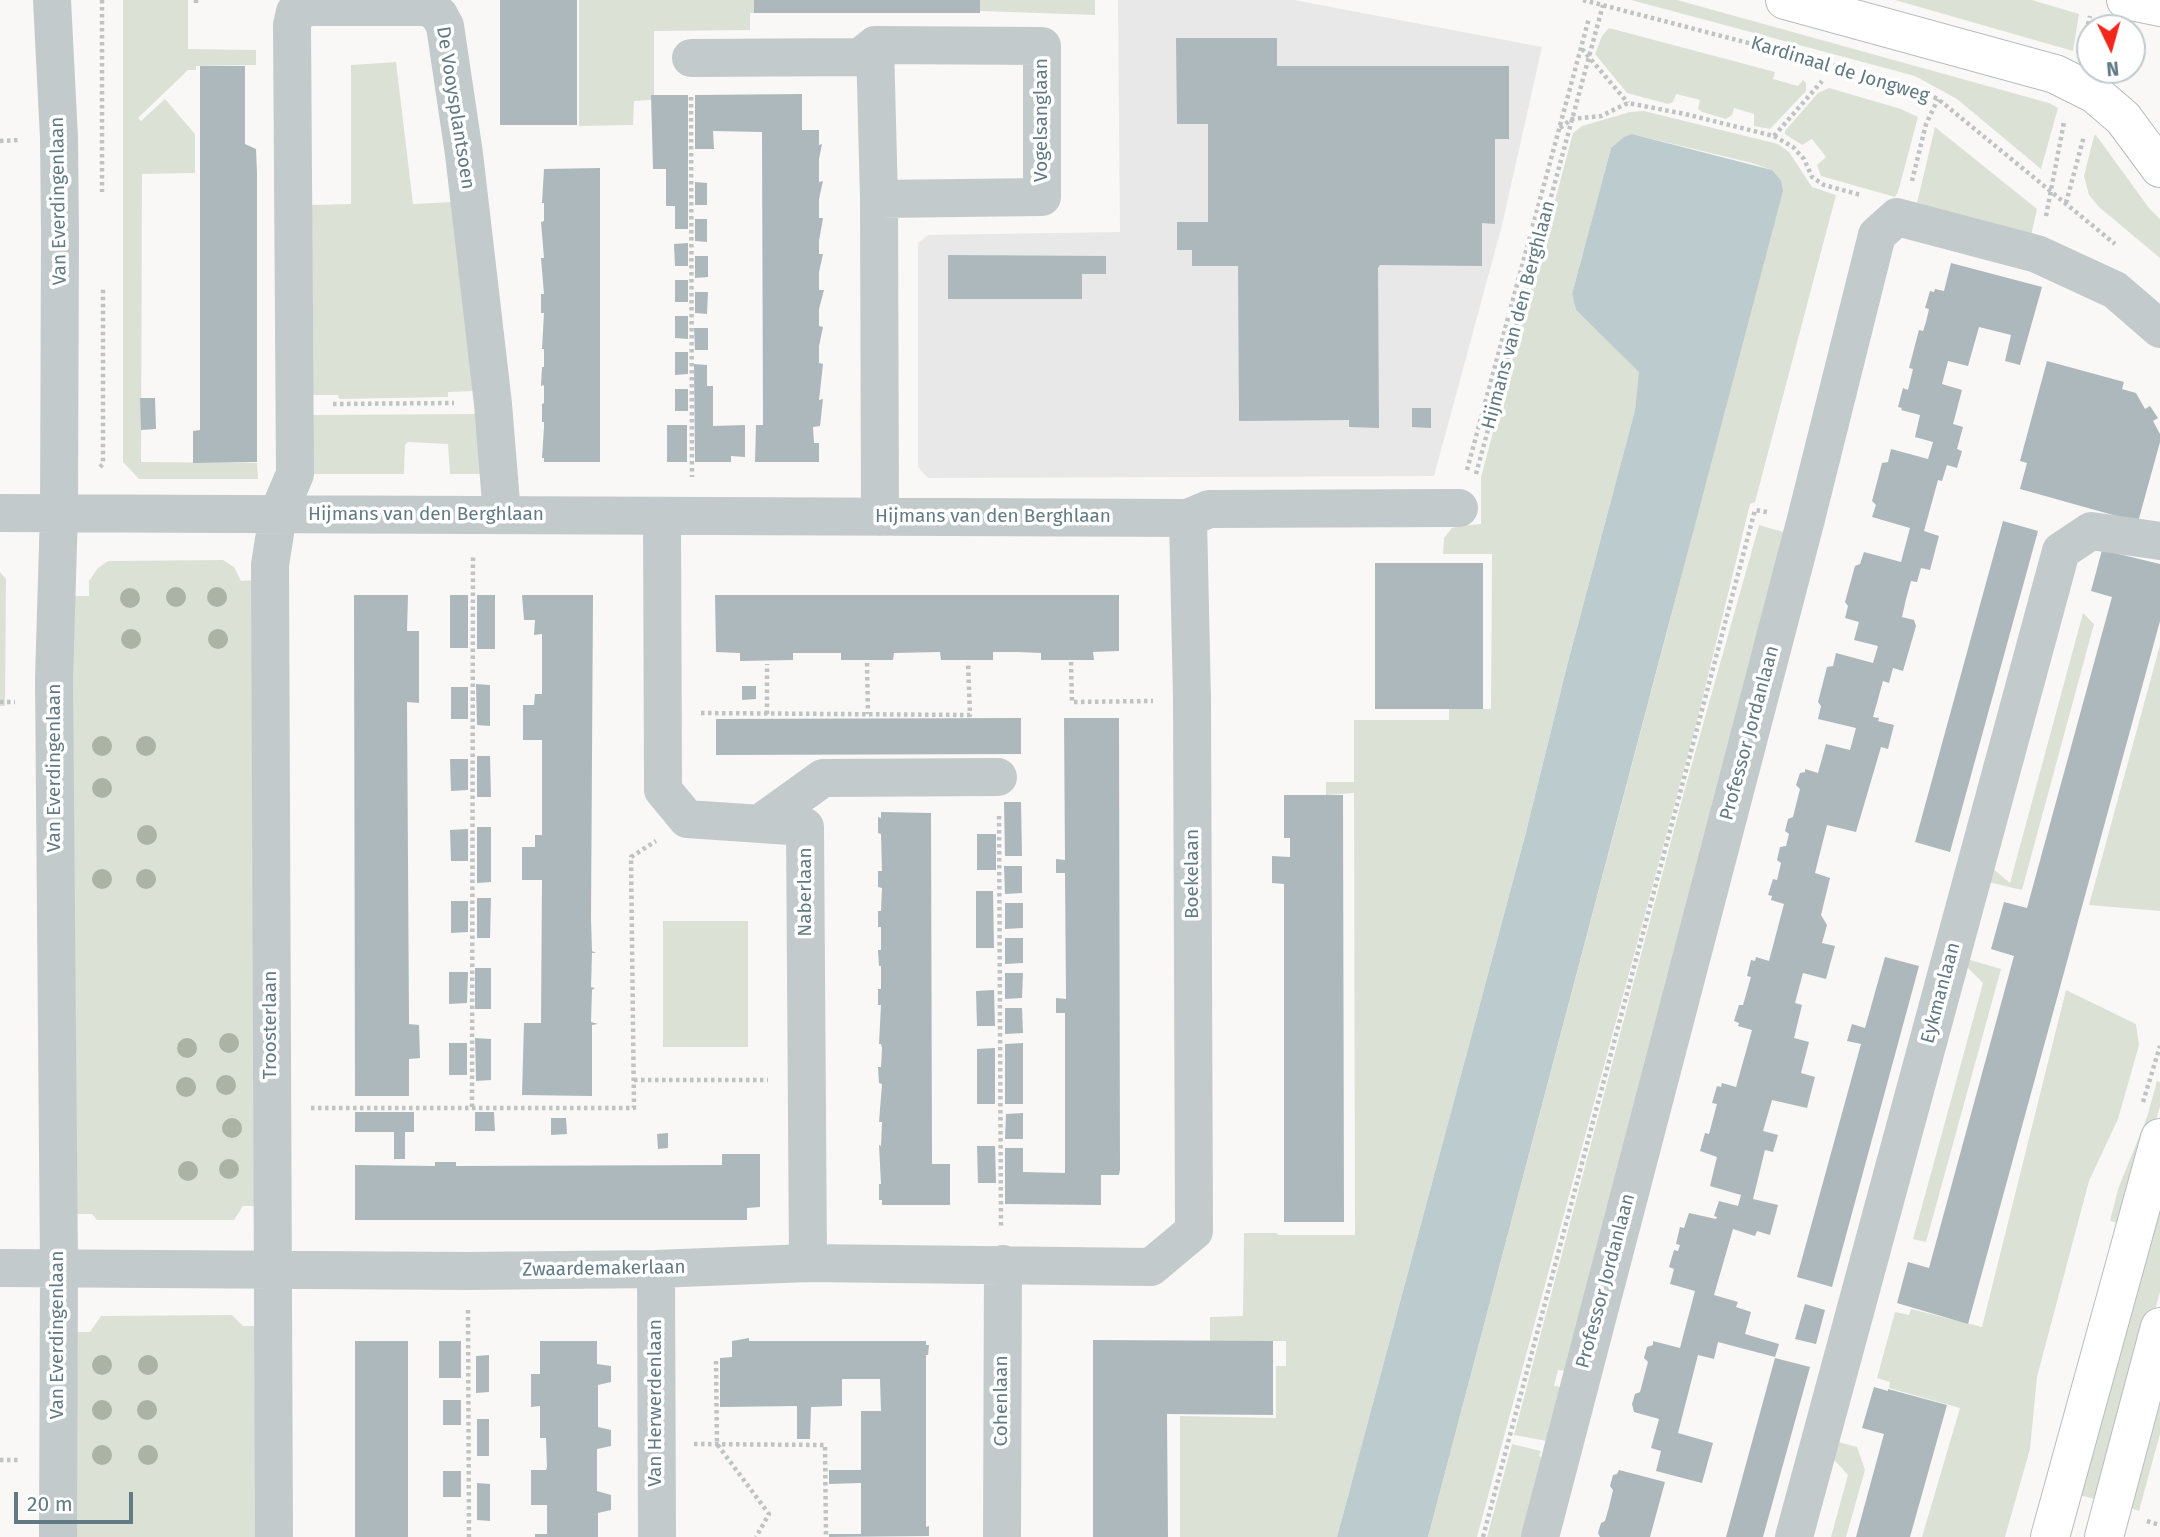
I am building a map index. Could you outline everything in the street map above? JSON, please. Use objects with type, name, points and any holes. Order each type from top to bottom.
[{"type":"main road","points":[[1785,0],[2054,74],[2095,94],[2123,118],[2160,167]]},
{"type":"main road","points":[[2126,0],[2160,7]]},
{"type":"main road","points":[[2050,1537],[2160,1138]]},
{"type":"main road","points":[[2104,1537],[2160,1327]]},
{"type":"street","name":"Van Everdingenlaan","points":[[52,0],[59,138],[59,512],[54,679],[59,1269],[58,1537]]},
{"type":"street","name":"De Vooysplantsoen","points":[[278,514],[295,474],[292,25],[295,12],[310,7],[428,7],[439,15],[445,26],[464,154],[494,404],[488,515]]},
{"type":"street","name":"Vogelsanglaan","points":[[691,58],[860,57],[875,45],[1042,46],[1042,197],[879,199]]},
{"type":"street","points":[[875,45],[879,199],[880,517]]},
{"type":"street","points":[[1897,218],[2036,254],[2115,290],[2160,329]]},
{"type":"street","name":"Professor Jordanlaan","points":[[1540,1537],[1877,234],[1897,218]]},
{"type":"street","name":"Hijmans van den Berghlaan","points":[[0,513],[1188,518],[1209,509],[1459,509]]},
{"type":"street","name":"Troosterlaan","points":[[274,1537],[270,565],[278,514]]},
{"type":"street","points":[[677,516],[662,713],[663,790],[687,819]]},
{"type":"street","name":"Boekelaan","points":[[1188,518],[1192,699],[1194,1231]]},
{"type":"street","name":"Eykmanlaan","points":[[1794,1537],[2061,551],[2091,531],[2160,541]]},
{"type":"street","points":[[759,824],[823,778],[998,777]]},
{"type":"street","name":"Naberlaan","points":[[687,819],[805,827],[808,1262]]},
{"type":"street","name":"Zwaardemakerlaan","points":[[0,1268],[656,1269],[808,1262],[1150,1267],[1194,1231]]},
{"type":"street","name":"Cohenlaan","points":[[1002,1537],[1003,1264]]},
{"type":"street","name":"Van Herwerdenlaan","points":[[656,1269],[657,1537]]},
{"type":"path","name":"Kardinaal de Jongweg","points":[[1583,0],[1833,65],[1911,88],[1938,100],[2116,245]]},
{"type":"path","name":"Hijmans van den Berghlaan","points":[[1459,509],[1472,492],[1603,5]]},
{"type":"path","points":[[1459,509],[1465,475],[1589,18]]},
{"type":"path","points":[[1581,49],[1628,103]]},
{"type":"path","points":[[677,516],[691,58]]},
{"type":"path","points":[[1774,136],[1822,80]]},
{"type":"path","points":[[1897,218],[1908,199],[1926,124],[1938,100]]},
{"type":"path","points":[[1560,129],[1572,119],[1601,116],[1628,103],[1685,114],[1774,136],[1793,147],[1804,159],[1812,177],[1824,185],[1837,188]]},
{"type":"path","points":[[294,405],[494,404]]},
{"type":"path","points":[[1483,1537],[1755,510],[1805,519]]},
{"type":"path","points":[[472,1107],[488,515]]},
{"type":"path","points":[[662,713],[970,715],[968,662]]},
{"type":"path","points":[[1071,662],[1072,702],[1192,699]]},
{"type":"path","points":[[867,663],[868,714]]},
{"type":"path","points":[[767,664],[767,714]]},
{"type":"path","points":[[998,777],[1003,1264]]},
{"type":"path","points":[[271,1107],[634,1108],[631,858],[687,819]]},
{"type":"path","points":[[634,1080],[807,1080]]},
{"type":"path","points":[[468,1270],[469,1537]]},
{"type":"path","points":[[716,1361],[717,1444],[769,1514],[756,1537]]},
{"type":"path","points":[[656,1444],[825,1445],[826,1537]]},
{"type":"path","points":[[2147,1521],[2160,1525]]},
{"type":"shaded area","points":[[123,0],[188,0],[188,49],[256,50],[256,65],[196,66],[196,70],[188,70],[138,118],[141,121],[165,99],[195,134],[195,173],[142,174],[141,462],[257,463],[258,479],[139,479],[123,462]]},
{"type":"shaded area","points":[[579,0],[754,0],[754,13],[750,13],[750,30],[654,31],[654,95],[651,95],[651,100],[634,101],[633,125],[579,126]]},
{"type":"shaded area","points":[[980,0],[1095,0],[1095,15],[980,11]]},
{"type":"shaded area","points":[[1118,0],[1294,0],[1542,47],[1502,225],[1434,476],[928,478],[918,467],[918,243],[928,235],[1120,232]]},
{"type":"shaded area","points":[[1631,0],[1677,0],[2049,103],[2058,108],[2041,169],[1957,99],[1915,76]]},
{"type":"shaded area","points":[[1895,0],[2032,0],[2079,14],[2076,14],[2073,51]]},
{"type":"shaded area","points":[[1609,28],[1775,72],[1773,79],[1798,86],[1803,80],[1806,83],[1806,91],[1770,129],[1754,126],[1754,114],[1734,108],[1732,115],[1726,119],[1702,112],[1698,109],[1700,100],[1676,94],[1673,102],[1668,104],[1627,93],[1595,54],[1602,36]]},
{"type":"shaded area","points":[[396,62],[413,204],[453,202],[476,391],[448,392],[448,397],[339,399],[338,395],[310,395],[311,205],[351,204],[351,65]]},
{"type":"shaded area","points":[[1829,88],[1901,109],[1918,117],[1895,197],[1821,176],[1817,165],[1826,157],[1812,139],[1802,145],[1785,134],[1818,93]]},
{"type":"shaded area","points":[[1644,111],[1778,144],[1789,152],[1812,187],[1836,195],[1755,502],[1750,504],[1697,721],[1477,1537],[1428,1537],[1668,628],[1781,180],[1772,170],[1752,163],[1632,134],[1611,148],[1572,294],[1576,310],[1640,372],[1635,410],[1525,836],[1337,1537],[1180,1537],[1180,1416],[1276,1418],[1276,1366],[1286,1366],[1286,1341],[1210,1341],[1210,1317],[1243,1316],[1244,1233],[1355,1235],[1354,793],[1326,795],[1326,782],[1354,782],[1354,720],[1449,720],[1449,709],[1491,709],[1492,554],[1443,554],[1444,538],[1452,528],[1481,524],[1481,477],[1573,133],[1582,126],[1630,112]]},
{"type":"shaded area","points":[[1935,127],[2037,209],[2031,236],[1917,203]]},
{"type":"shaded area","points":[[1632,134],[1772,170],[1781,180],[1783,191],[1428,1537],[1337,1537],[1525,836],[1635,410],[1639,372],[1576,310],[1572,294],[1611,148]]},
{"type":"shaded area","points":[[2096,135],[2160,219],[2160,258],[2099,207],[2089,195],[2084,176]]},
{"type":"shaded area","points":[[479,414],[484,474],[450,474],[448,444],[408,442],[405,445],[404,474],[311,474],[309,415]]},
{"type":"shaded area","points":[[1759,525],[1787,533],[1566,1371],[1558,1370],[1554,1386],[1561,1387],[1547,1441],[1514,1435],[1684,792]]},
{"type":"shaded area","points":[[223,560],[234,567],[241,581],[253,580],[262,1206],[243,1206],[234,1220],[97,1220],[92,1214],[71,1214],[70,596],[89,596],[89,581],[98,568],[108,561]]},
{"type":"shaded area","points":[[0,572],[6,579],[5,706],[0,706]]},
{"type":"shaded area","points":[[2083,613],[2094,624],[2022,890],[1980,880],[1985,862],[2010,883]]},
{"type":"shaded area","points":[[2160,645],[2160,911],[2089,905]]},
{"type":"shaded area","points":[[663,921],[748,921],[748,1047],[663,1047]]},
{"type":"shaded area","points":[[1958,958],[2001,969],[1926,1242],[1913,1239],[1983,983]]},
{"type":"shaded area","points":[[2066,990],[2136,1024],[2139,1045],[2118,1119],[2089,1181],[2037,1377],[2030,1449],[2005,1537],[1922,1537],[1960,1408],[1889,1388],[1890,1382],[1877,1378],[1895,1312],[1909,1315],[1911,1309],[1982,1327]]},
{"type":"shaded area","points":[[2157,1081],[2160,1082],[2160,1106],[2127,1225],[2110,1221],[2118,1189],[2147,1117]]},
{"type":"shaded area","points":[[2160,1178],[2160,1292],[2103,1501],[2075,1494]]},
{"type":"shaded area","points":[[232,1315],[243,1326],[261,1326],[262,1537],[71,1537],[70,1332],[90,1332],[101,1316]]},
{"type":"shaded area","points":[[2160,1365],[2160,1434],[2139,1511],[2122,1505]]},
{"type":"shaded area","points":[[1827,1439],[1857,1447],[1865,1470],[1846,1537],[1831,1537],[1848,1475],[1825,1450]]},
{"type":"shaded area","points":[[1512,1444],[1541,1451],[1539,1456],[1543,1458],[1521,1537],[1487,1537]]},
{"type":"building","points":[[500,0],[577,0],[577,125],[500,125]]},
{"type":"building","points":[[754,0],[980,0],[980,13],[754,13]]},
{"type":"building","points":[[1176,38],[1277,38],[1277,66],[1509,66],[1509,139],[1495,139],[1495,224],[1482,223],[1482,266],[1380,265],[1378,268],[1379,428],[1349,427],[1349,420],[1239,421],[1238,266],[1192,266],[1192,250],[1177,250],[1177,222],[1208,222],[1208,124],[1177,124]]},
{"type":"building","points":[[200,66],[245,66],[245,144],[256,149],[257,173],[257,462],[193,463],[193,431],[200,430]]},
{"type":"building","points":[[802,94],[802,130],[819,130],[819,145],[822,144],[819,182],[823,181],[819,218],[823,218],[819,254],[823,254],[819,290],[824,290],[819,309],[819,326],[823,327],[819,363],[823,364],[819,400],[823,399],[820,426],[813,427],[814,443],[819,443],[819,462],[755,462],[756,425],[763,425],[762,132],[713,131],[714,149],[695,149],[695,95]]},
{"type":"building","points":[[651,95],[688,95],[688,229],[675,229],[675,206],[666,206],[666,169],[653,169]]},
{"type":"building","points":[[600,168],[600,462],[544,462],[544,385],[541,386],[544,367],[544,313],[541,313],[541,294],[544,294],[541,258],[544,258],[541,222],[544,221],[544,169]]},
{"type":"building","points":[[695,182],[707,183],[707,205],[695,205]]},
{"type":"building","points":[[695,219],[707,219],[707,242],[695,241]]},
{"type":"building","points":[[688,243],[688,266],[675,266],[674,244]]},
{"type":"building","points":[[948,255],[1106,256],[1106,274],[1082,274],[1082,299],[948,299]]},
{"type":"building","points":[[695,256],[708,256],[708,277],[695,278]]},
{"type":"building","points":[[1951,263],[2042,287],[2020,365],[2005,361],[2011,335],[1979,327],[1968,366],[1948,361],[1942,384],[1962,390],[1953,424],[1963,427],[1957,449],[1962,451],[1957,468],[1947,465],[1942,481],[1938,480],[1924,531],[1939,536],[1930,570],[1921,568],[1917,582],[1911,581],[1906,599],[1902,617],[1914,620],[1916,626],[1903,671],[1893,668],[1889,683],[1883,681],[1873,717],[1894,725],[1888,749],[1881,747],[1856,832],[1827,825],[1815,873],[1830,878],[1821,915],[1827,925],[1822,943],[1835,946],[1826,979],[1803,973],[1795,1003],[1802,1005],[1794,1038],[1809,1042],[1801,1073],[1815,1077],[1807,1108],[1772,1100],[1763,1131],[1778,1135],[1773,1152],[1765,1150],[1753,1199],[1778,1205],[1770,1235],[1757,1231],[1755,1236],[1733,1229],[1714,1295],[1738,1302],[1736,1307],[1751,1312],[1745,1334],[1779,1344],[1775,1357],[1718,1342],[1714,1359],[1698,1355],[1678,1433],[1713,1443],[1702,1483],[1656,1471],[1661,1451],[1651,1448],[1659,1419],[1634,1412],[1632,1404],[1635,1394],[1640,1392],[1648,1362],[1644,1358],[1647,1347],[1653,1345],[1653,1341],[1680,1348],[1695,1291],[1670,1284],[1674,1269],[1669,1267],[1674,1250],[1678,1251],[1680,1245],[1676,1244],[1680,1227],[1684,1228],[1689,1213],[1716,1219],[1714,1216],[1719,1201],[1738,1206],[1741,1195],[1710,1186],[1717,1157],[1700,1151],[1705,1133],[1709,1134],[1717,1104],[1712,1103],[1717,1086],[1721,1087],[1722,1083],[1736,1087],[1752,1030],[1738,1026],[1739,1023],[1734,1021],[1739,1005],[1743,1005],[1751,977],[1747,976],[1751,960],[1755,961],[1756,957],[1769,961],[1784,904],[1771,900],[1772,896],[1768,895],[1773,879],[1777,880],[1781,863],[1777,860],[1780,847],[1786,846],[1789,834],[1785,831],[1788,819],[1793,817],[1800,789],[1796,785],[1800,773],[1805,772],[1805,769],[1818,773],[1826,744],[1850,750],[1856,728],[1818,719],[1821,706],[1818,702],[1827,667],[1833,666],[1836,653],[1873,663],[1878,646],[1854,640],[1859,622],[1845,618],[1848,606],[1845,602],[1855,566],[1860,564],[1864,552],[1901,562],[1910,528],[1872,517],[1876,505],[1872,501],[1882,463],[1888,462],[1891,449],[1928,459],[1933,442],[1915,437],[1920,415],[1898,407],[1903,388],[1908,390],[1913,369],[1909,368],[1919,330],[1923,331],[1926,322],[1929,309],[1925,308],[1930,291],[1944,291]]},
{"type":"building","points":[[675,280],[688,280],[688,302],[675,302]]},
{"type":"building","points":[[695,292],[708,292],[707,314],[695,313]]},
{"type":"building","points":[[675,316],[688,316],[688,339],[675,338]]},
{"type":"building","points":[[694,328],[708,328],[708,350],[695,350]]},
{"type":"building","points":[[675,352],[688,352],[688,374],[675,375]]},
{"type":"building","points":[[2047,361],[2124,382],[2122,389],[2136,393],[2145,409],[2150,406],[2158,418],[2153,421],[2160,434],[2160,442],[2138,522],[2020,489],[2027,463],[2020,461]]},
{"type":"building","points":[[694,364],[707,365],[707,386],[713,386],[713,426],[745,425],[745,457],[731,456],[731,462],[695,462]]},
{"type":"building","points":[[675,389],[688,389],[688,411],[675,411]]},
{"type":"building","points":[[140,398],[155,398],[156,429],[141,430]]},
{"type":"building","points":[[1412,408],[1431,408],[1431,428],[1412,427]]},
{"type":"building","points":[[667,425],[687,425],[687,462],[667,462]]},
{"type":"building","points":[[2003,521],[2038,531],[1950,852],[1915,842]]},
{"type":"building","points":[[2102,550],[2160,564],[2160,621],[1968,1324],[1897,1303],[1908,1262],[1929,1268],[2014,956],[1991,949],[2004,902],[2027,908],[2112,597],[2091,591]]},
{"type":"building","points":[[1375,563],[1483,563],[1483,709],[1375,709]]},
{"type":"building","points":[[354,595],[408,595],[407,631],[419,631],[419,703],[407,702],[409,1024],[419,1025],[420,1058],[409,1059],[409,1096],[355,1096]]},
{"type":"building","points":[[450,595],[468,595],[468,648],[450,648]]},
{"type":"building","points":[[477,595],[495,595],[495,649],[477,649]]},
{"type":"building","points":[[522,595],[593,595],[591,918],[592,951],[596,953],[592,953],[591,987],[595,988],[592,990],[591,1022],[598,1024],[592,1025],[592,1096],[522,1095],[524,1023],[541,1023],[542,880],[522,880],[522,847],[535,847],[535,835],[542,835],[542,740],[523,740],[523,705],[534,705],[535,694],[542,694],[542,634],[534,635],[535,620],[524,620]]},
{"type":"building","points":[[715,595],[1119,595],[1119,651],[1093,652],[1094,660],[1041,660],[1041,653],[993,652],[993,660],[941,660],[940,652],[894,653],[893,660],[841,660],[841,653],[793,653],[793,660],[740,661],[740,653],[716,652]]},
{"type":"building","points":[[476,684],[490,685],[490,726],[477,725]]},
{"type":"building","points":[[742,686],[756,686],[756,699],[742,700]]},
{"type":"building","points":[[451,687],[468,687],[468,719],[451,719]]},
{"type":"building","points":[[1021,718],[1021,754],[716,755],[716,719]]},
{"type":"building","points":[[1064,718],[1119,718],[1120,1170],[1119,1175],[1101,1175],[1101,1205],[1005,1204],[1005,1148],[1023,1148],[1023,1172],[1065,1173],[1065,1013],[1056,1013],[1056,998],[1066,999],[1065,873],[1056,873],[1056,859],[1065,860]]},
{"type":"building","points":[[477,756],[490,756],[491,797],[477,797]]},
{"type":"building","points":[[450,759],[468,759],[468,790],[451,791]]},
{"type":"building","points":[[1284,795],[1343,795],[1344,1222],[1284,1222],[1284,884],[1272,883],[1272,856],[1290,857],[1290,838],[1284,838]]},
{"type":"building","points":[[1004,802],[1021,802],[1022,856],[1005,856]]},
{"type":"building","points":[[881,812],[931,813],[932,1164],[950,1164],[950,1205],[882,1205],[882,1200],[879,1200],[882,1084],[879,1083],[878,1067],[881,1067],[882,1048],[879,1044],[881,1005],[878,1005],[878,989],[881,989],[881,966],[878,950],[881,950],[881,927],[878,927],[878,911],[881,911],[882,888],[878,887],[878,871],[882,871],[878,817],[881,818]]},
{"type":"building","points":[[477,827],[491,827],[491,882],[477,883]]},
{"type":"building","points":[[468,829],[468,861],[451,861],[450,830]]},
{"type":"building","points":[[977,834],[996,834],[996,870],[977,870]]},
{"type":"building","points":[[1004,866],[1022,866],[1022,893],[1005,894]]},
{"type":"building","points":[[976,891],[993,891],[994,948],[976,948]]},
{"type":"building","points":[[477,898],[491,898],[490,938],[477,938]]},
{"type":"building","points":[[451,901],[468,901],[468,932],[451,933]]},
{"type":"building","points":[[1005,903],[1023,903],[1023,928],[1005,929]]},
{"type":"building","points":[[1005,938],[1023,938],[1023,963],[1005,964]]},
{"type":"building","points":[[1885,957],[1919,966],[1832,1287],[1797,1277],[1861,1044],[1847,1041],[1852,1024],[1865,1028]]},
{"type":"building","points":[[475,968],[491,968],[491,1009],[475,1009]]},
{"type":"building","points":[[449,972],[468,972],[467,1003],[449,1004]]},
{"type":"building","points":[[1005,973],[1023,973],[1022,998],[1005,999]]},
{"type":"building","points":[[994,990],[995,1026],[977,1026],[976,991]]},
{"type":"building","points":[[1005,1008],[1022,1008],[1023,1033],[1005,1034]]},
{"type":"building","points":[[475,1038],[491,1039],[491,1080],[476,1081]]},
{"type":"building","points":[[449,1043],[467,1043],[467,1075],[449,1075]]},
{"type":"building","points":[[1023,1043],[1023,1104],[1005,1104],[1005,1044]]},
{"type":"building","points":[[995,1048],[995,1104],[977,1104],[977,1049]]},
{"type":"building","points":[[355,1112],[414,1112],[414,1132],[405,1132],[405,1159],[394,1159],[394,1132],[355,1132]]},
{"type":"building","points":[[475,1112],[494,1112],[495,1131],[475,1131]]},
{"type":"building","points":[[1023,1113],[1023,1139],[1005,1139],[1006,1114]]},
{"type":"building","points":[[551,1118],[566,1118],[567,1134],[551,1135]]},
{"type":"building","points":[[668,1133],[668,1148],[658,1149],[657,1134]]},
{"type":"building","points":[[977,1146],[995,1146],[996,1183],[978,1183]]},
{"type":"building","points":[[722,1154],[760,1154],[760,1207],[747,1208],[747,1220],[355,1220],[355,1165],[435,1166],[435,1162],[456,1162],[456,1166],[722,1165]]},
{"type":"building","points":[[1805,1304],[1825,1310],[1816,1344],[1795,1339]]},
{"type":"building","points":[[749,1338],[749,1341],[926,1341],[926,1345],[929,1345],[926,1355],[926,1527],[929,1526],[929,1536],[829,1537],[829,1534],[861,1534],[861,1483],[829,1484],[829,1470],[861,1470],[861,1411],[881,1411],[880,1379],[842,1379],[842,1406],[811,1407],[810,1439],[797,1439],[797,1406],[720,1407],[720,1358],[732,1357],[732,1341]]},
{"type":"building","points":[[1093,1340],[1273,1341],[1273,1415],[1167,1414],[1168,1537],[1093,1537]]},
{"type":"building","points":[[355,1341],[408,1341],[408,1537],[355,1537]]},
{"type":"building","points":[[439,1341],[461,1341],[461,1378],[439,1378]]},
{"type":"building","points":[[540,1341],[597,1341],[597,1364],[611,1366],[611,1382],[598,1385],[598,1427],[611,1430],[611,1446],[597,1449],[597,1491],[611,1495],[611,1510],[598,1513],[598,1537],[535,1537],[535,1534],[547,1534],[547,1505],[531,1505],[531,1470],[546,1470],[547,1467],[546,1438],[540,1438],[540,1406],[531,1407],[531,1374],[540,1374]]},
{"type":"building","points":[[489,1355],[489,1392],[476,1393],[476,1356]]},
{"type":"building","points":[[1775,1358],[1810,1367],[1763,1537],[1726,1537]]},
{"type":"building","points":[[1874,1387],[1947,1405],[1910,1537],[1856,1537],[1884,1434],[1862,1428]]},
{"type":"building","points":[[443,1400],[461,1400],[461,1425],[443,1425]]},
{"type":"building","points":[[477,1419],[489,1419],[489,1456],[477,1456]]},
{"type":"building","points":[[1619,1470],[1665,1482],[1650,1537],[1600,1537],[1598,1533],[1609,1507],[1613,1475]]},
{"type":"building","points":[[443,1471],[461,1471],[461,1497],[443,1497]]},
{"type":"building","points":[[477,1483],[490,1484],[490,1521],[477,1520]]}]
